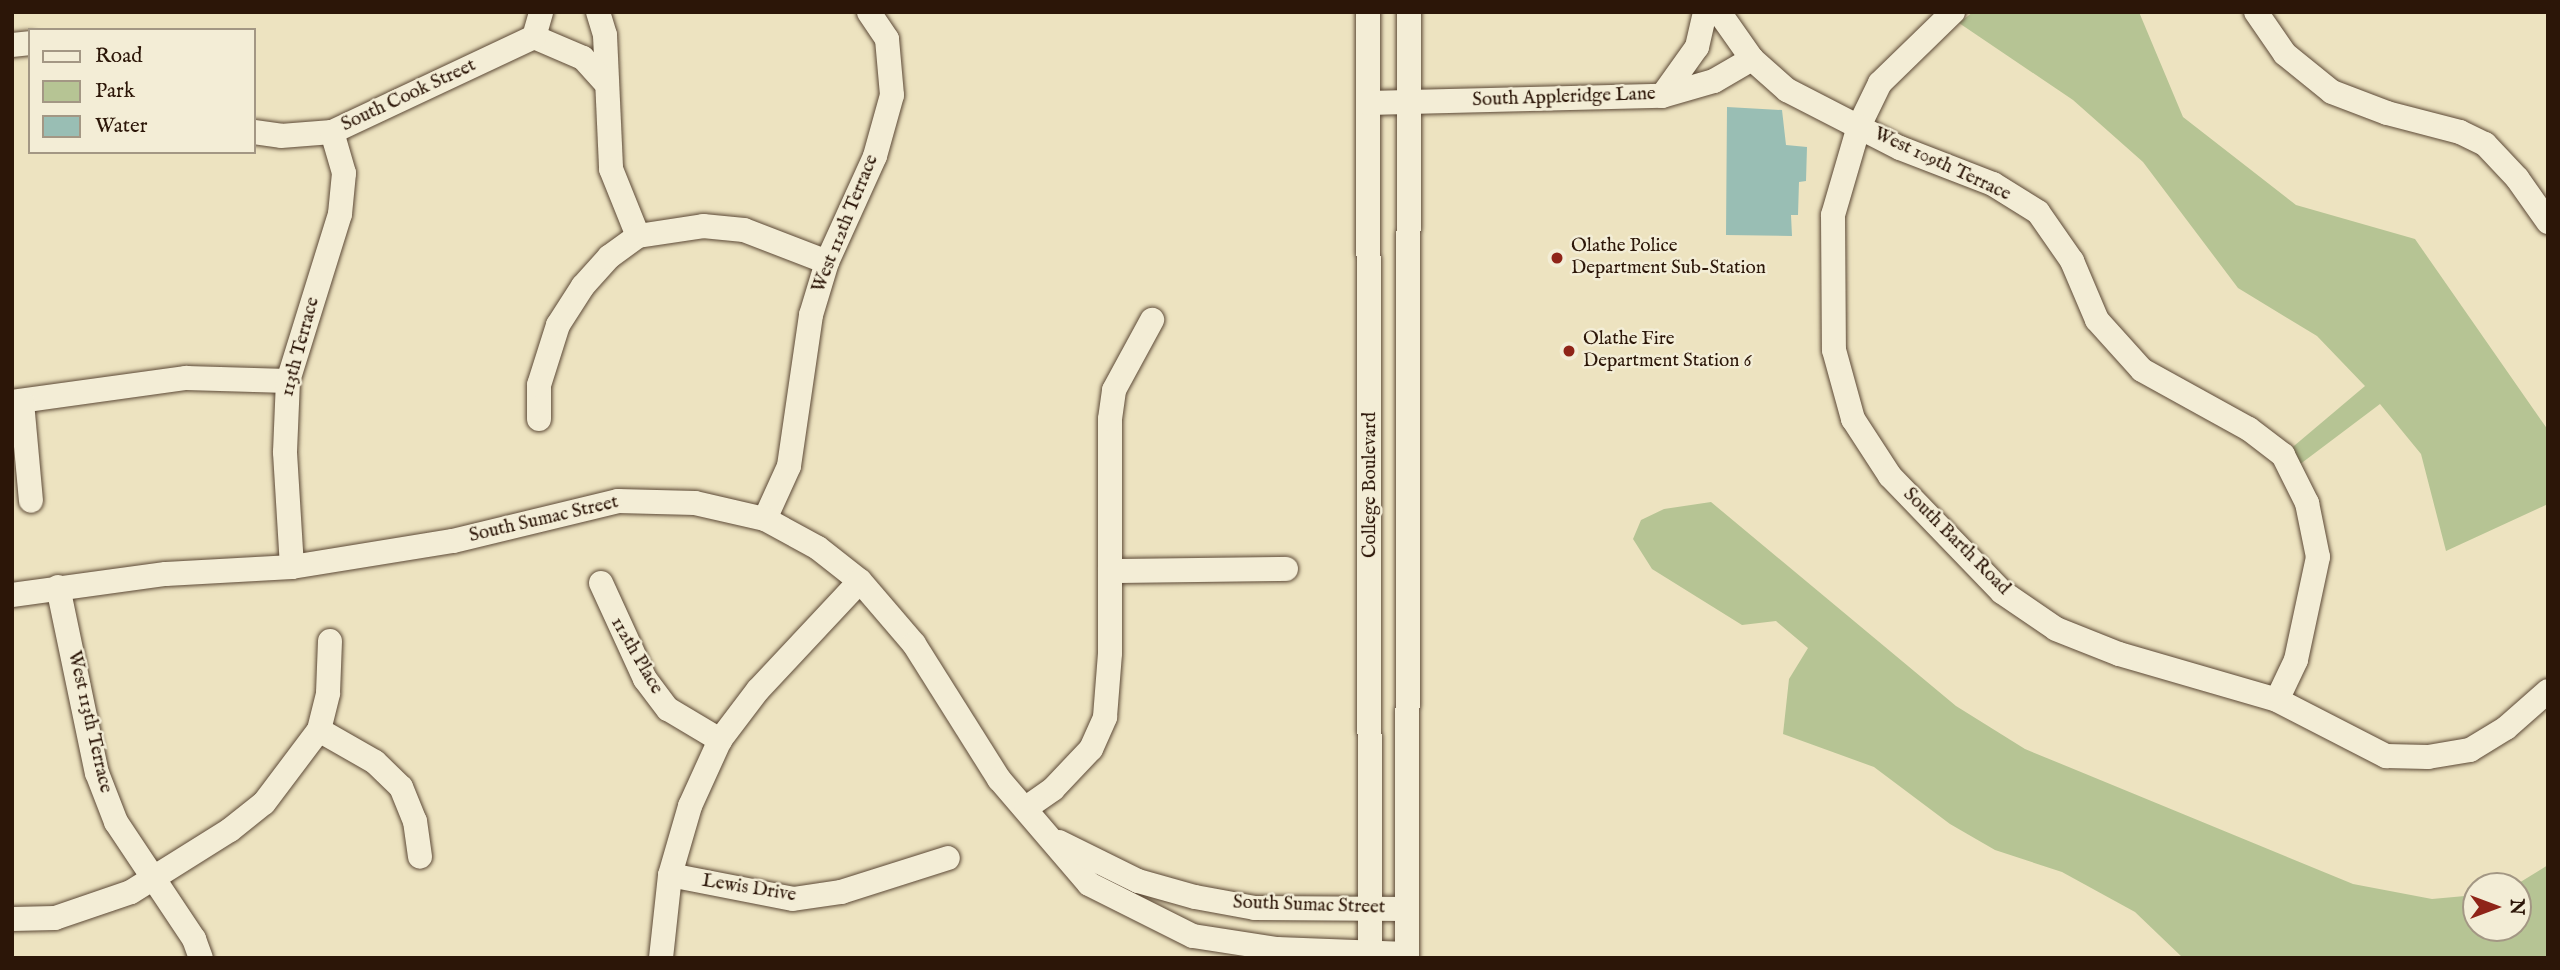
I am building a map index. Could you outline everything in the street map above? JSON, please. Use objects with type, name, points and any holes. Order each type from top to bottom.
[{"type":"street","points":[[541,12],[534,37],[583,58],[604,81]]},
{"type":"street","points":[[598,12],[605,35],[604,81],[611,169],[638,236]]},
{"type":"street","name":"West 112th Terrace","points":[[765,519],[789,466],[801,358],[827,262],[875,156],[892,95],[887,39],[869,12]]},
{"type":"street","name":"College Boulevard","points":[[1368,12],[1372,340],[1370,956]]},
{"type":"street","name":"College Boulevard","points":[[1407,956],[1409,12]]},
{"type":"street","points":[[1662,96],[1697,47],[1705,12]]},
{"type":"street","name":"West 109th Terrace","points":[[1719,12],[1752,59],[1787,90],[1900,148],[1993,184],[2038,212],[2072,261],[2097,320],[2142,370],[2249,429],[2283,455],[2307,503],[2318,557],[2299,649],[2277,700]]},
{"type":"street","points":[[1859,126],[1880,83],[1953,12]]},
{"type":"street","points":[[2256,12],[2285,54],[2332,92],[2388,113],[2460,132],[2485,144],[2517,178],[2548,222]]},
{"type":"street","name":"South Cook Street","points":[[256,131],[281,136],[332,132],[534,37]]},
{"type":"street","name":"South Appleridge Lane","points":[[1368,103],[1662,96],[1714,81],[1752,59]]},
{"type":"street","name":"South Barth Road","points":[[1859,126],[1833,215],[1834,349],[1853,419],[1890,476],[2002,592],[2056,629],[2119,654],[2277,700],[2386,756],[2428,757],[2470,750],[2507,728],[2548,691]]},
{"type":"street","name":"113th Terrace","points":[[292,567],[285,452],[288,380],[340,214],[344,173],[332,132]]},
{"type":"street","points":[[539,418],[539,385],[558,325],[583,286],[609,257],[638,236],[703,226],[744,230],[827,262]]},
{"type":"street","points":[[1026,808],[1053,789],[1091,750],[1105,717],[1110,571],[1110,419],[1114,390],[1153,320]]},
{"type":"street","points":[[31,502],[17,402],[186,378],[288,380]]},
{"type":"street","name":"South Sumac Street","points":[[12,595],[166,574],[292,567],[453,541],[618,501],[695,503],[765,519],[818,548],[860,581],[914,645],[999,779],[1055,841],[1089,884],[1193,936],[1277,949],[1407,956]]},
{"type":"street","points":[[1110,571],[1286,569]]},
{"type":"street","points":[[661,958],[670,875],[691,806],[720,740],[758,690],[860,581]]},
{"type":"street","name":"112th Place","points":[[601,583],[645,680],[668,709],[720,740]]},
{"type":"street","name":"West 113th Terrace","points":[[58,587],[97,773],[116,822],[194,939],[201,958]]},
{"type":"street","points":[[12,919],[55,918],[153,880],[264,803],[319,730],[328,693],[330,641]]},
{"type":"street","points":[[319,730],[375,762],[401,787],[415,821],[420,857]]},
{"type":"street","name":"South Sumac Street","points":[[1055,841],[1138,881],[1195,897],[1255,908],[1407,909]]},
{"type":"street","name":"Lewis Drive","points":[[670,875],[793,899],[841,892],[948,858]]},
{"type":"green space","points":[[1973,12],[2139,12],[2183,117],[2296,205],[2415,239],[2548,430],[2548,504],[2446,551],[2421,454],[2380,404],[2299,465],[2288,451],[2365,386],[2317,336],[2238,288],[2143,162],[2073,100],[1959,23]]},
{"type":"green space","points":[[1711,502],[1956,706],[2025,749],[2353,884],[2432,899],[2462,896],[2462,942],[2532,942],[2532,875],[2548,865],[2548,958],[2183,958],[2135,912],[2062,872],[1995,850],[1950,824],[1874,767],[1783,734],[1789,679],[1808,648],[1776,621],[1742,625],[1652,569],[1633,539],[1641,520],[1664,509]]},
{"type":"water","points":[[1727,107],[1782,110],[1786,145],[1807,147],[1806,181],[1799,182],[1798,215],[1791,215],[1792,236],[1726,235]]},
{"type":"place","name":"Olathe Police Department Sub-Station","points":[[1557,258]]},
{"type":"place","name":"Olathe Fire Department Station 6","points":[[1569,351]]}]
